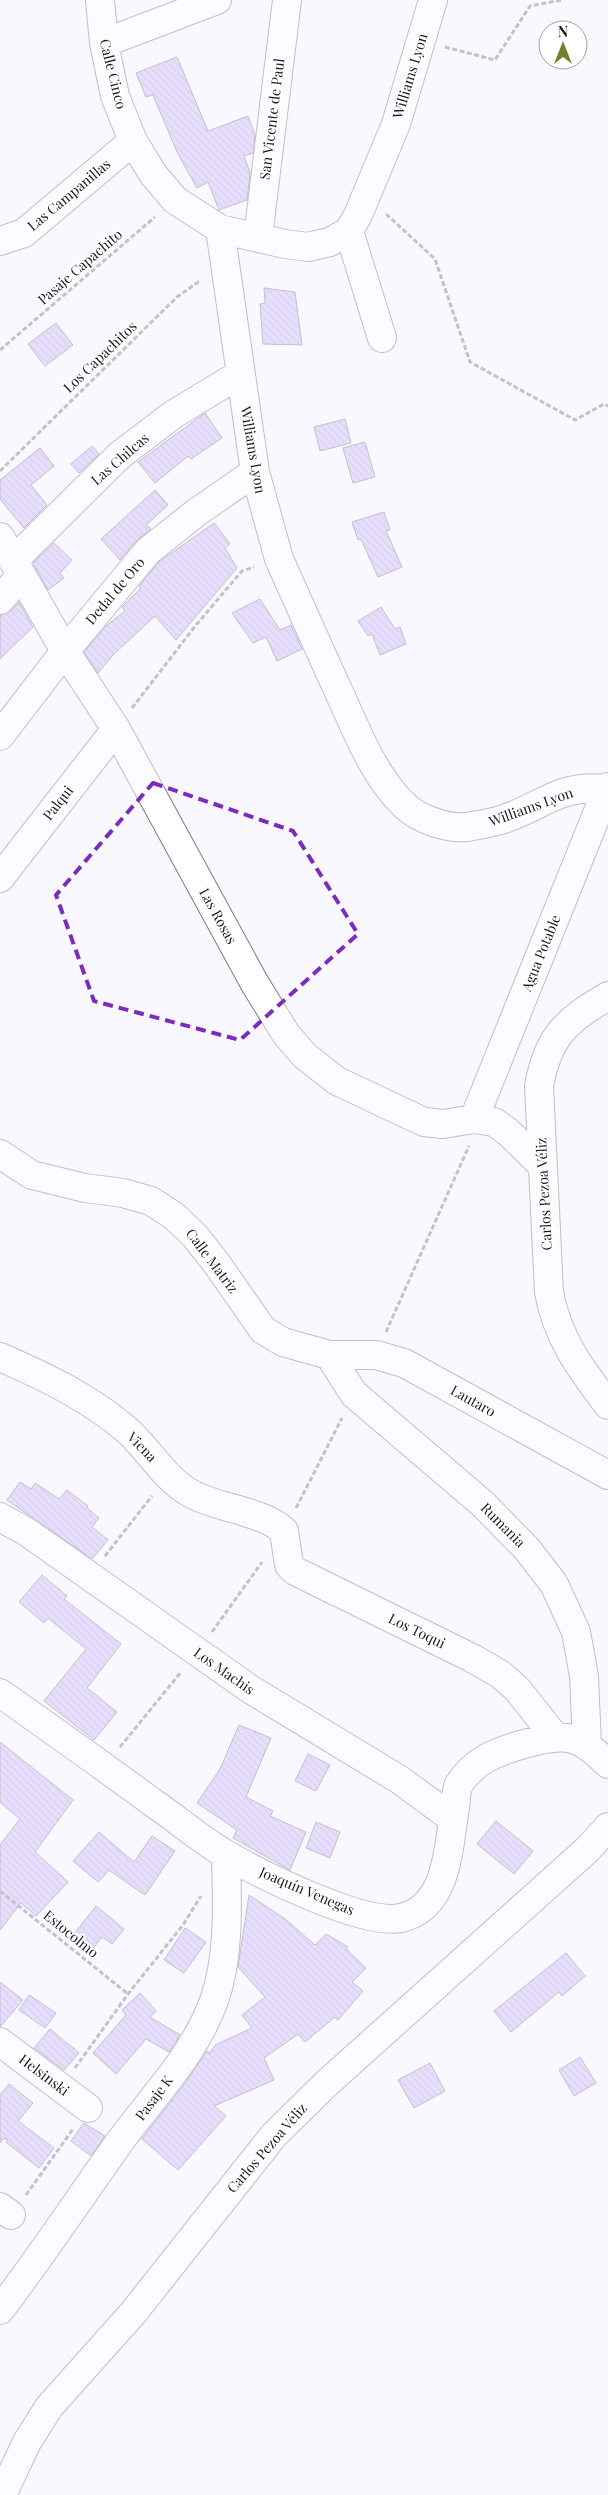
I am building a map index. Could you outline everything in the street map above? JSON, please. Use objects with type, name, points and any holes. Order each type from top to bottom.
[{"type":"street","name":"Calle Cinco","points":[[100,0],[104,43],[115,96],[133,141],[153,174],[175,200],[220,229]]},
{"type":"street","points":[[104,43],[217,0]]},
{"type":"street","name":"San Vicente de Paul","points":[[258,237],[287,0]]},
{"type":"street","name":"Williams Lyon","points":[[349,231],[367,197],[396,124],[433,0]]},
{"type":"street","name":"Las Campanillas","points":[[0,241],[24,233],[133,141]]},
{"type":"street","points":[[220,229],[308,247],[330,242],[349,231],[382,338]]},
{"type":"street","name":"Williams Lyon","points":[[220,229],[256,472],[279,559],[359,736],[389,788],[406,806],[424,818],[464,827],[504,819],[563,792],[592,788],[608,789]]},
{"type":"street","name":"Las Chilcas","points":[[0,600],[17,568],[120,456],[174,414],[240,374]]},
{"type":"street","name":"Dedal de Oro","points":[[0,736],[65,651],[148,551],[196,512],[256,472]]},
{"type":"street","name":"Las Rosas","points":[[0,537],[65,651],[116,729],[256,984],[286,1034],[305,1056],[337,1081],[424,1122],[443,1124],[474,1119],[494,1122],[508,1132],[542,1165]]},
{"type":"street","name":"Palqui","points":[[0,878],[116,729]]},
{"type":"street","name":"Agua Potable","points":[[474,1119],[608,789]]},
{"type":"street","name":"Carlos Pezoa Véliz","points":[[607,1403],[567,1348],[553,1316],[542,1165],[539,1086],[544,1060],[556,1036],[572,1019],[608,996]]},
{"type":"street","name":"Calle Matriz","points":[[0,1154],[32,1175],[85,1188],[123,1193],[151,1201],[174,1216],[195,1236],[262,1330],[283,1342],[329,1356]]},
{"type":"street","name":"Lautaro","points":[[329,1356],[376,1356],[404,1364],[608,1475]]},
{"type":"street","name":"Rumania","points":[[329,1356],[354,1394],[484,1504],[527,1549],[554,1584],[576,1632],[584,1676],[587,1745]]},
{"type":"street","name":"Viena","points":[[0,1357],[44,1376],[96,1406],[150,1453],[168,1476],[188,1492],[212,1504],[269,1520],[284,1531]]},
{"type":"street","name":"Los Machis","points":[[0,1517],[27,1532],[250,1689],[400,1780],[453,1818]]},
{"type":"street","name":"Los Toqui","points":[[284,1531],[289,1565],[295,1571],[472,1658],[500,1674],[517,1689],[556,1738]]},
{"type":"street","name":"Joaquín Venegas","points":[[0,1693],[226,1854],[344,1910],[378,1918],[399,1918],[416,1913],[429,1900],[441,1882],[446,1865],[458,1786],[472,1769],[485,1759],[519,1746],[556,1738],[571,1738],[587,1745],[608,1764]]},
{"type":"street","name":"Carlos Pezoa Véliz","points":[[2,2495],[26,2442],[49,2408],[133,2313],[274,2135],[326,2083],[588,1849],[608,1827]]},
{"type":"street","name":"Pasaje K","points":[[0,2310],[122,2138],[187,2054],[201,2030],[215,1997],[224,1958],[227,1920],[226,1854]]},
{"type":"street","name":"Helsinski","points":[[0,2042],[88,2108]]},
{"type":"path","points":[[421,40],[495,60],[530,6],[562,0]]},
{"type":"path","points":[[367,197],[435,259],[470,362],[575,420],[604,404],[608,406]]},
{"type":"path","name":"Pasaje Capachito","points":[[0,350],[175,200]]},
{"type":"path","name":"Los Capachitos","points":[[0,471],[177,297],[200,280],[225,272]]},
{"type":"path","points":[[116,729],[196,625],[242,571],[279,559]]},
{"type":"path","points":[[376,1356],[474,1135],[474,1119]]},
{"type":"path","points":[[284,1531],[354,1394]]},
{"type":"path","points":[[89,1576],[168,1476]]},
{"type":"path","name":"Estocolmo","points":[[0,1892],[128,1994]]},
{"type":"path","points":[[61,2087],[128,1994],[183,1925],[202,1894]]},
{"type":"path","points":[[6,2211],[88,2108]]},
{"type":"highlighted area","points":[[153,783],[293,831],[358,934],[240,1040],[94,1001],[56,895]]},
{"type":"building","points":[[177,57],[208,131],[248,116],[255,135],[253,153],[244,156],[250,173],[247,200],[219,210],[208,182],[197,188],[177,152],[153,95],[146,97],[136,73]]},
{"type":"building","points":[[264,288],[295,292],[302,345],[263,344],[260,304],[265,303]]},
{"type":"building","points":[[56,323],[73,345],[45,366],[28,344]]},
{"type":"building","points":[[205,413],[222,438],[191,459],[188,456],[155,483],[138,462]]},
{"type":"building","points":[[345,419],[351,443],[320,451],[314,427]]},
{"type":"building","points":[[365,442],[375,477],[353,483],[343,448]]},
{"type":"building","points":[[92,446],[99,454],[79,473],[71,464]]},
{"type":"building","points":[[40,448],[54,466],[31,485],[47,505],[24,528],[0,499],[0,480]]},
{"type":"building","points":[[155,490],[168,505],[146,525],[151,529],[136,541],[120,560],[101,539]]},
{"type":"building","points":[[384,512],[390,530],[386,531],[402,567],[378,577],[361,539],[358,540],[352,522]]},
{"type":"building","points":[[214,523],[230,544],[225,548],[237,568],[176,640],[155,616],[114,654],[98,673],[84,652],[106,626],[125,611],[122,607],[141,588],[139,586],[159,562]]},
{"type":"building","points":[[54,543],[72,560],[60,573],[64,578],[48,590],[33,563]]},
{"type":"building","points":[[260,599],[280,630],[291,625],[302,649],[277,661],[266,637],[253,643],[232,613]]},
{"type":"building","points":[[19,602],[33,627],[0,659],[0,615],[12,610]]},
{"type":"building","points":[[381,607],[395,629],[400,627],[406,644],[380,655],[372,634],[368,636],[358,621]]},
{"type":"building","points":[[20,1482],[31,1489],[35,1483],[59,1499],[67,1490],[88,1506],[87,1508],[99,1518],[92,1527],[108,1540],[92,1559],[7,1500]]},
{"type":"building","points":[[42,1575],[67,1596],[64,1599],[121,1644],[87,1688],[117,1712],[94,1740],[44,1701],[86,1649],[48,1618],[44,1623],[19,1602]]},
{"type":"building","points":[[239,1725],[271,1738],[246,1797],[273,1811],[270,1816],[306,1832],[290,1870],[233,1838],[237,1830],[197,1803],[220,1769]]},
{"type":"building","points":[[0,1742],[73,1800],[35,1852],[68,1882],[36,1916],[21,1903],[0,1930],[0,1845],[20,1819],[0,1802]]},
{"type":"building","points":[[308,1754],[330,1765],[316,1791],[295,1781]]},
{"type":"building","points":[[496,1821],[533,1851],[514,1874],[477,1844]]},
{"type":"building","points":[[316,1822],[340,1832],[330,1858],[306,1848]]},
{"type":"building","points":[[99,1832],[134,1862],[152,1836],[175,1851],[145,1895],[109,1870],[98,1882],[73,1861]]},
{"type":"building","points":[[249,1895],[285,1919],[315,1945],[326,1934],[348,1947],[346,1949],[366,1968],[352,1982],[363,1991],[338,2020],[335,2017],[305,2042],[298,2034],[264,2058],[274,2080],[214,2106],[226,2116],[178,2170],[142,2139],[186,2082],[207,2051],[210,2053],[215,2045],[252,2028],[242,2015],[265,1997],[238,1967]]},
{"type":"building","points":[[96,1906],[124,1929],[112,1944],[102,1937],[89,1954],[70,1939]]},
{"type":"building","points":[[185,1928],[206,1942],[184,1973],[164,1960]]},
{"type":"building","points":[[566,1953],[585,1976],[562,1996],[559,1992],[511,2032],[494,2011]]},
{"type":"building","points":[[0,1982],[23,2000],[0,2027]]},
{"type":"building","points":[[140,1993],[156,2011],[150,2017],[180,2035],[169,2052],[146,2039],[116,2074],[93,2053],[126,2015],[122,2010]]},
{"type":"building","points":[[29,1995],[56,2013],[45,2028],[19,2010]]},
{"type":"building","points":[[50,2029],[79,2053],[64,2070],[34,2048]]},
{"type":"building","points":[[580,2057],[596,2083],[574,2096],[559,2070]]},
{"type":"building","points":[[430,2063],[445,2091],[414,2108],[398,2080]]},
{"type":"building","points":[[9,2084],[33,2103],[18,2121],[54,2148],[39,2168],[6,2142],[8,2140],[4,2138],[0,2143],[0,2095]]},
{"type":"building","points":[[84,2123],[105,2136],[91,2156],[71,2141]]}]
